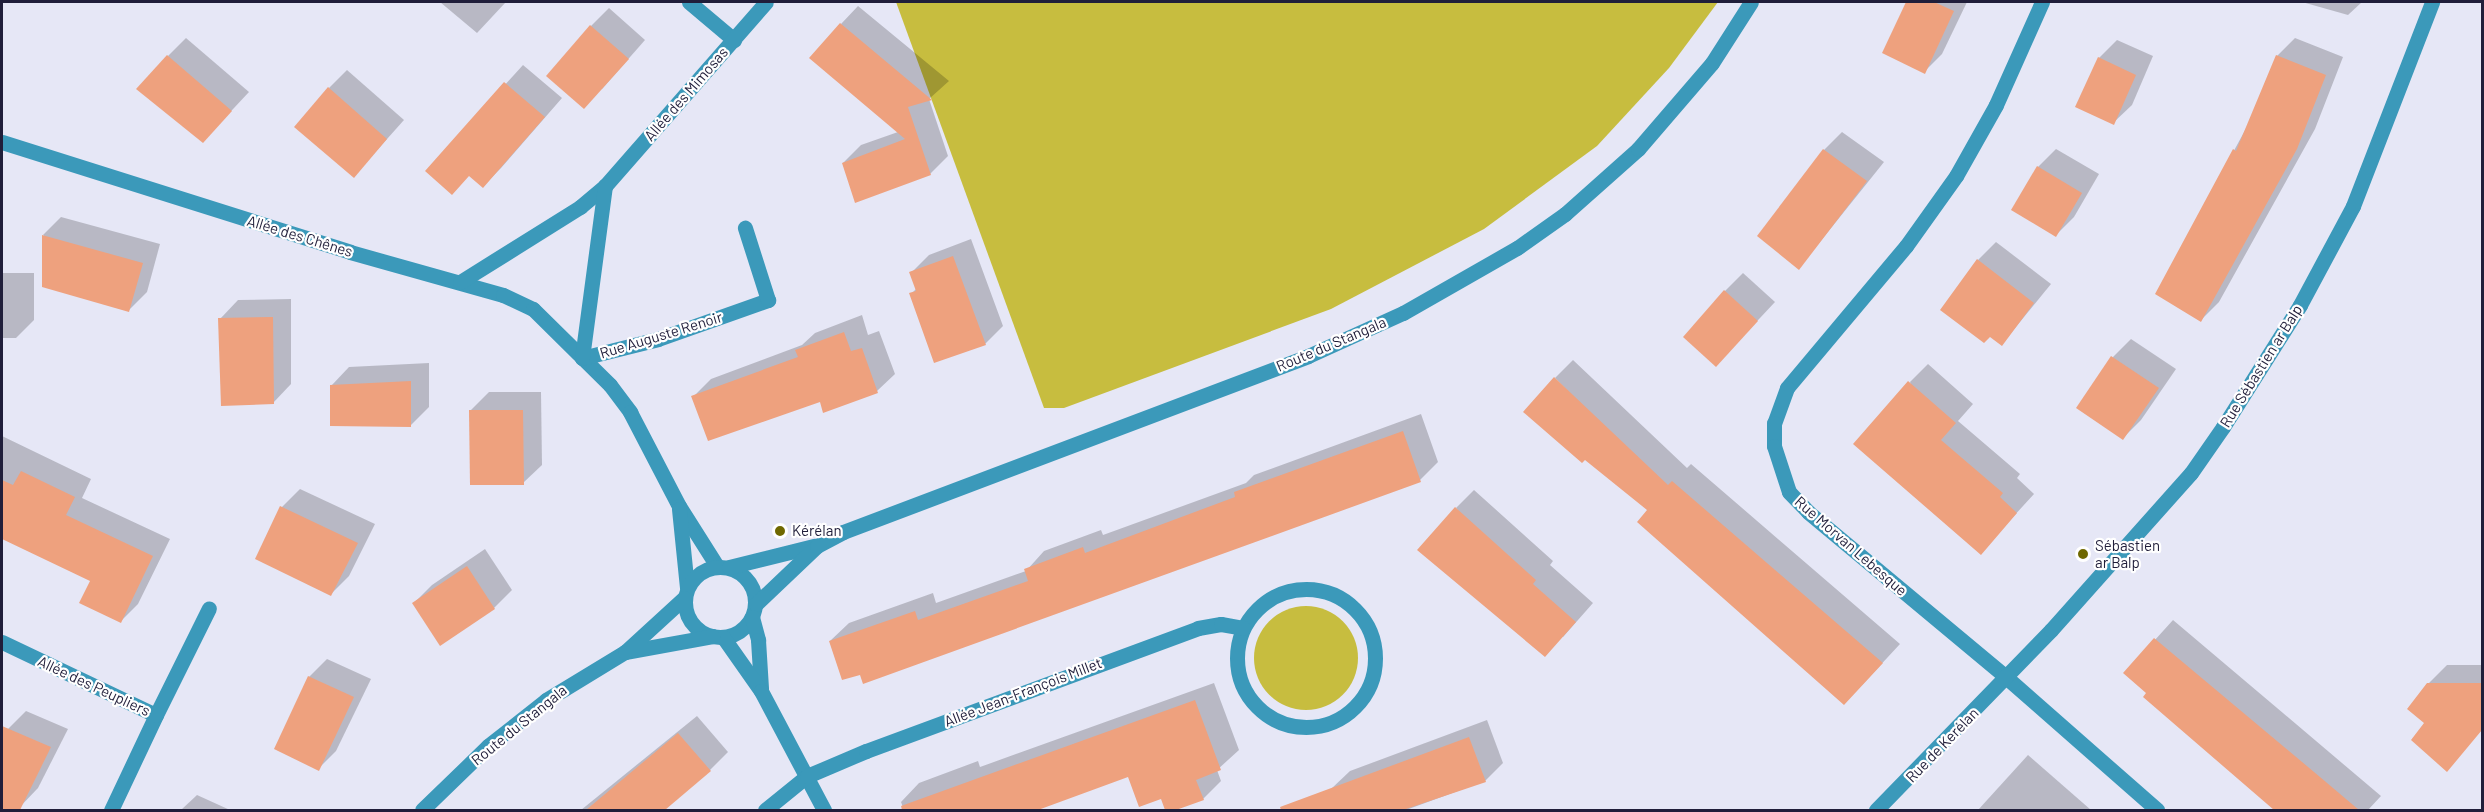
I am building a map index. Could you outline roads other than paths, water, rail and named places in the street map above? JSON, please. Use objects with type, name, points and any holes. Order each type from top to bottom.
[{"type":"street","points":[[689,2],[734,40]]},
{"type":"street","name":"Allée des Mimosas","points":[[460,282],[580,207],[605,186],[766,2]]},
{"type":"street","name":"Route du Stangala","points":[[723,567],[817,546],[911,504],[1078,445],[1308,356],[1403,313],[1463,280],[1564,214],[1638,149],[1712,63],[1751,2]]},
{"type":"street","name":"Rue Morvan Lebesque","points":[[2042,2],[1996,105],[1956,176],[1906,246],[1787,388],[1774,423],[1779,469],[1796,498],[2157,810]]},
{"type":"street","name":"Rue Sébastien ar Balp","points":[[2007,678],[2191,473],[2270,354],[2353,206],[2432,2]]},
{"type":"street","name":"Allée des Chênes","points":[[2,142],[350,252],[460,282],[534,309],[582,358]]},
{"type":"street","points":[[582,358],[605,186]]},
{"type":"street","name":"Rue Auguste Renoir","points":[[723,567],[679,506],[630,412],[582,358],[658,339],[768,300],[745,228]]},
{"type":"street","name":"Rue Auguste Renoir","points":[[679,506],[686,593]]},
{"type":"street","name":"Route du Stangala","points":[[754,610],[817,546]]},
{"type":"street","points":[[754,610],[740,630],[718,636],[704,633],[688,618],[686,593],[699,573],[723,567],[749,581],[754,610],[758,640],[761,691]]},
{"type":"street","points":[[1311,590],[1342,599],[1359,613],[1371,633],[1376,655],[1373,677],[1365,694],[1353,709],[1318,726],[1280,722],[1249,699],[1240,681],[1236,662],[1243,628],[1259,607],[1278,595],[1311,590]]},
{"type":"street","name":"Route du Stangala","points":[[422,810],[488,746],[546,700],[625,652],[686,593]]},
{"type":"street","points":[[156,715],[209,608]]},
{"type":"street","name":"Allée Jean-François Millet","points":[[765,810],[807,776],[1161,640],[1210,625],[1243,628]]},
{"type":"street","points":[[718,636],[761,691],[824,810]]},
{"type":"street","name":"Route du Stangala","points":[[625,652],[718,636]]},
{"type":"street","name":"Allée des Peupliers","points":[[2,642],[156,715],[111,810]]},
{"type":"street","name":"Rue de Kerélan","points":[[1876,810],[2007,678]]},
{"type":"place","name":"Kérélan","points":[[780,531]]},
{"type":"place","name":"Sébastien ar Balp","points":[[2083,554]]}]
